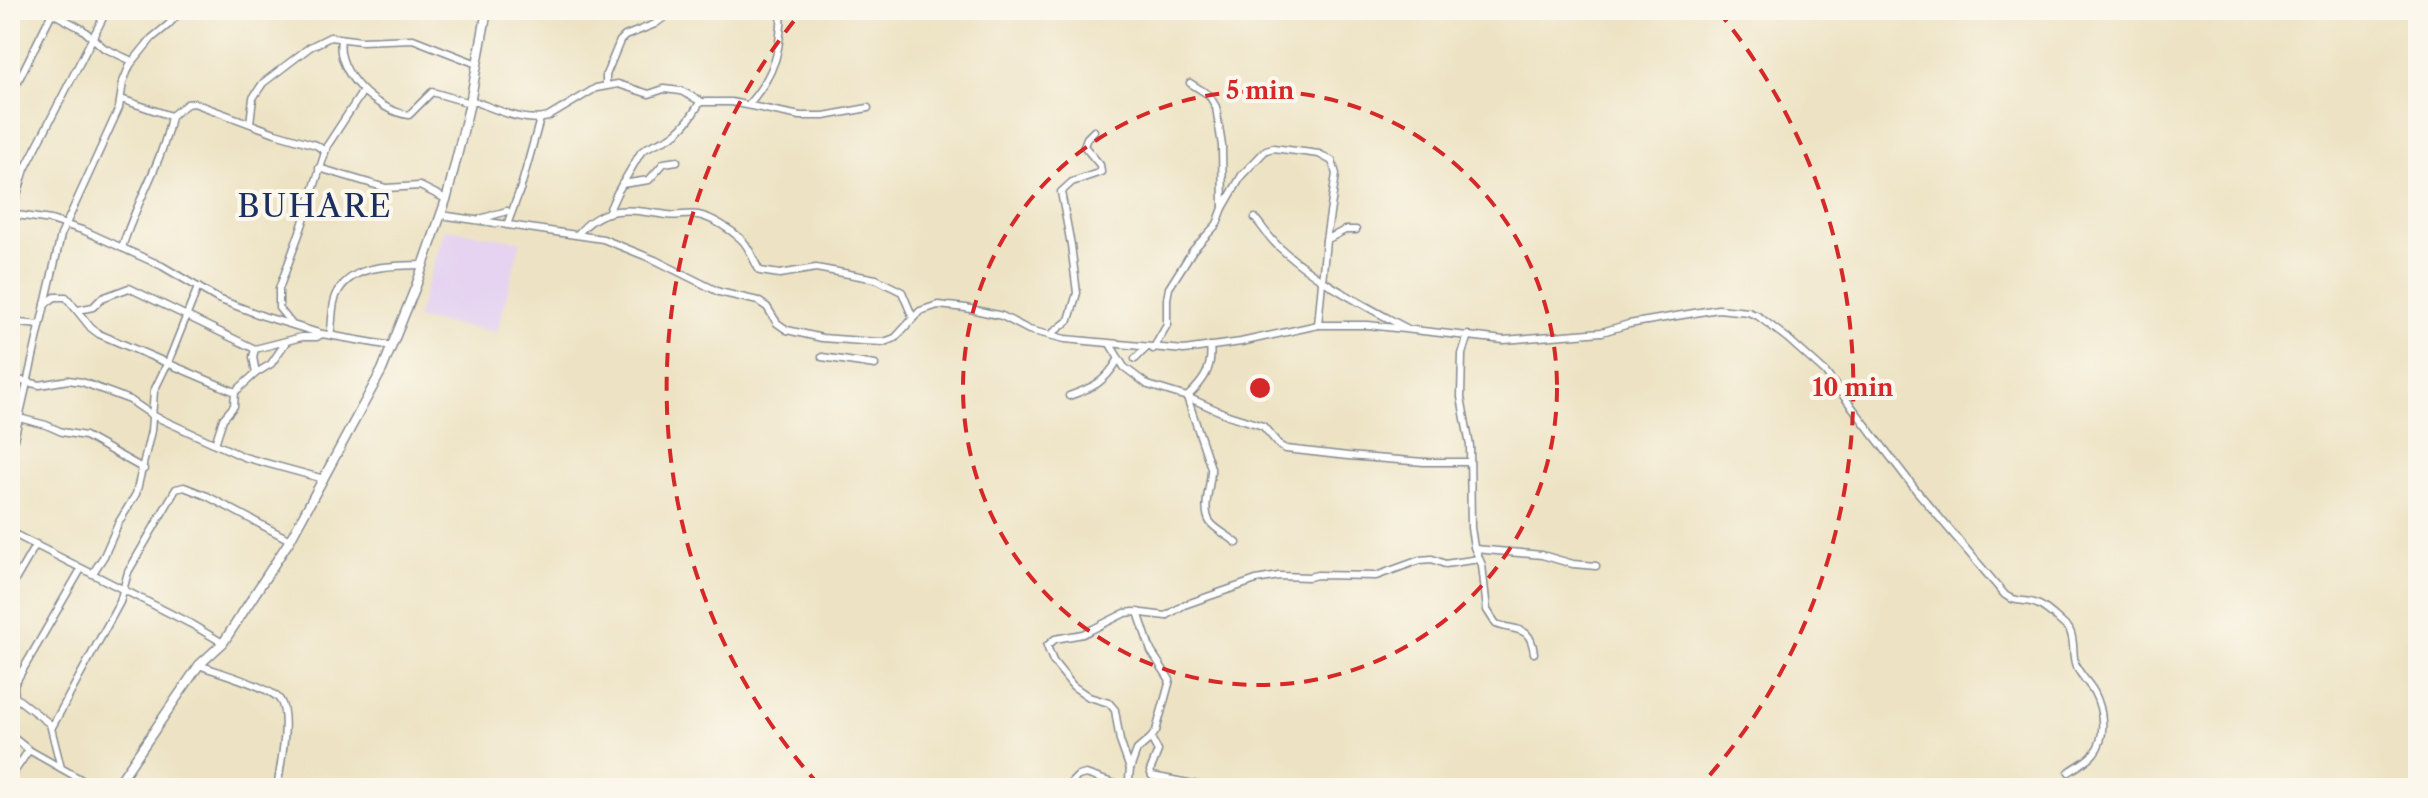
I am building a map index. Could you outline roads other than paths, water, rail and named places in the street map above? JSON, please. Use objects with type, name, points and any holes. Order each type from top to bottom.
[{"type":"main road","points":[[115,788],[199,665],[223,643],[290,540],[378,378],[446,199],[471,102],[487,10]]},
{"type":"street","points":[[107,10],[25,169],[10,215],[85,231],[162,266],[224,302],[322,334],[392,346]]},
{"type":"street","points":[[10,457],[61,235],[119,108],[124,78],[132,61],[182,10]]},
{"type":"street","points":[[606,85],[606,75],[620,41],[655,24],[674,10]]},
{"type":"street","points":[[748,105],[763,88],[774,63],[782,37],[782,10]]},
{"type":"street","points":[[10,97],[50,11],[104,48],[132,61]]},
{"type":"street","points":[[250,123],[253,98],[263,83],[320,40],[330,37],[378,41],[413,39],[477,64]]},
{"type":"street","points":[[341,39],[341,58],[363,91],[405,115],[412,113],[432,92],[540,119],[606,85],[626,86],[649,94],[664,89],[681,91],[700,102],[748,105],[788,114],[813,116],[868,108]]},
{"type":"street","points":[[1190,83],[1209,95],[1216,107],[1222,146],[1223,208]]},
{"type":"street","points":[[294,326],[281,312],[278,295],[325,151],[363,91]]},
{"type":"street","points":[[121,99],[171,116],[187,104],[194,103],[316,145],[325,151]]},
{"type":"street","points":[[608,213],[641,152],[677,133],[700,102]]},
{"type":"street","points":[[122,248],[162,151],[171,116]]},
{"type":"street","points":[[507,225],[540,119]]},
{"type":"street","points":[[1050,335],[1069,320],[1077,293],[1060,195],[1063,188],[1072,182],[1101,172],[1100,165],[1084,146],[1094,131]]},
{"type":"street","points":[[1135,359],[1150,348],[1167,325],[1169,288],[1193,250],[1217,224],[1242,175],[1266,150],[1273,148],[1327,157],[1336,170],[1318,325]]},
{"type":"street","points":[[622,184],[649,180],[664,163],[677,161]]},
{"type":"street","points":[[319,168],[389,188],[420,186],[446,199]]},
{"type":"street","points":[[577,235],[589,223],[616,210],[633,209],[670,216],[697,215],[743,240],[757,267],[765,273],[791,273],[808,268],[850,273],[890,285],[902,292],[913,318]]},
{"type":"street","points":[[473,221],[507,211]]},
{"type":"street","points":[[441,215],[595,237],[663,264],[703,285],[758,301],[787,330],[822,338],[884,342],[895,338],[926,308],[938,305],[1002,316],[1029,330],[1050,335],[1184,350],[1318,325],[1357,325],[1504,340],[1602,332],[1680,314],[1718,309],[1748,312],[1774,327],[1825,372],[1916,490],[2005,595],[2014,601],[2028,601],[2041,606],[2069,629],[2075,663],[2095,693],[2102,724],[2095,753],[2069,772]]},
{"type":"street","points":[[1255,218],[1277,246],[1324,280],[1410,330]]},
{"type":"street","points":[[1326,240],[1345,230],[1356,230]]},
{"type":"street","points":[[330,335],[336,296],[352,276],[382,267],[423,265]]},
{"type":"street","points":[[93,573],[127,506],[134,499],[144,469],[154,391],[198,287]]},
{"type":"street","points":[[78,310],[93,307],[102,298],[127,288],[255,349],[322,334]]},
{"type":"street","points":[[44,305],[55,297],[69,299],[99,334],[235,392]]},
{"type":"street","points":[[906,300],[926,308]]},
{"type":"street","points":[[10,322],[40,325]]},
{"type":"street","points":[[1468,335],[1462,354],[1461,397],[1468,429],[1470,507],[1475,549],[1482,565],[1487,610],[1491,619],[1500,626],[1527,632],[1532,639],[1534,653]]},
{"type":"street","points":[[215,444],[223,419],[234,406],[235,392],[271,364],[286,342]]},
{"type":"street","points":[[1110,344],[1118,360],[1130,373],[1148,385],[1263,426],[1280,446],[1293,450],[1424,462],[1470,462]]},
{"type":"street","points":[[1187,397],[1206,376],[1211,360],[1210,346]]},
{"type":"street","points":[[255,349],[256,373]]},
{"type":"street","points":[[822,357],[875,365]]},
{"type":"street","points":[[1069,396],[1101,382],[1109,376],[1118,360]]},
{"type":"street","points":[[10,378],[40,385],[68,380],[80,382],[130,400],[152,415],[244,457],[324,479]]},
{"type":"street","points":[[1187,397],[1211,468],[1208,518],[1237,543]]},
{"type":"street","points":[[19,418],[85,436],[144,469]]},
{"type":"street","points":[[52,727],[117,609],[135,558],[171,494],[179,487],[207,496],[290,540]]},
{"type":"street","points":[[10,532],[223,643]]},
{"type":"street","points":[[10,589],[36,544]]},
{"type":"street","points":[[1475,549],[1542,555],[1573,564],[1596,566]]},
{"type":"street","points":[[1130,769],[1120,741],[1118,715],[1113,706],[1076,689],[1053,661],[1047,646],[1058,638],[1083,634],[1121,615],[1138,612],[1166,616],[1184,605],[1266,578],[1376,576],[1420,560],[1432,559],[1445,564],[1479,559]]},
{"type":"street","points":[[61,768],[52,727],[15,697],[14,685],[81,569]]},
{"type":"street","points":[[1066,788],[1078,776],[1086,774],[1127,788],[1137,750],[1156,731],[1170,680],[1151,651],[1138,612]]},
{"type":"street","points":[[199,665],[270,691],[281,702],[284,736],[277,788]]},
{"type":"street","points":[[10,735],[29,750],[96,788]]},
{"type":"street","points":[[1151,738],[1158,751],[1150,771],[1152,780],[1214,788]]},
{"type":"street","points":[[10,778],[29,750]]},
{"type":"district","name":"BUHARE","points":[[315,206]]}]
